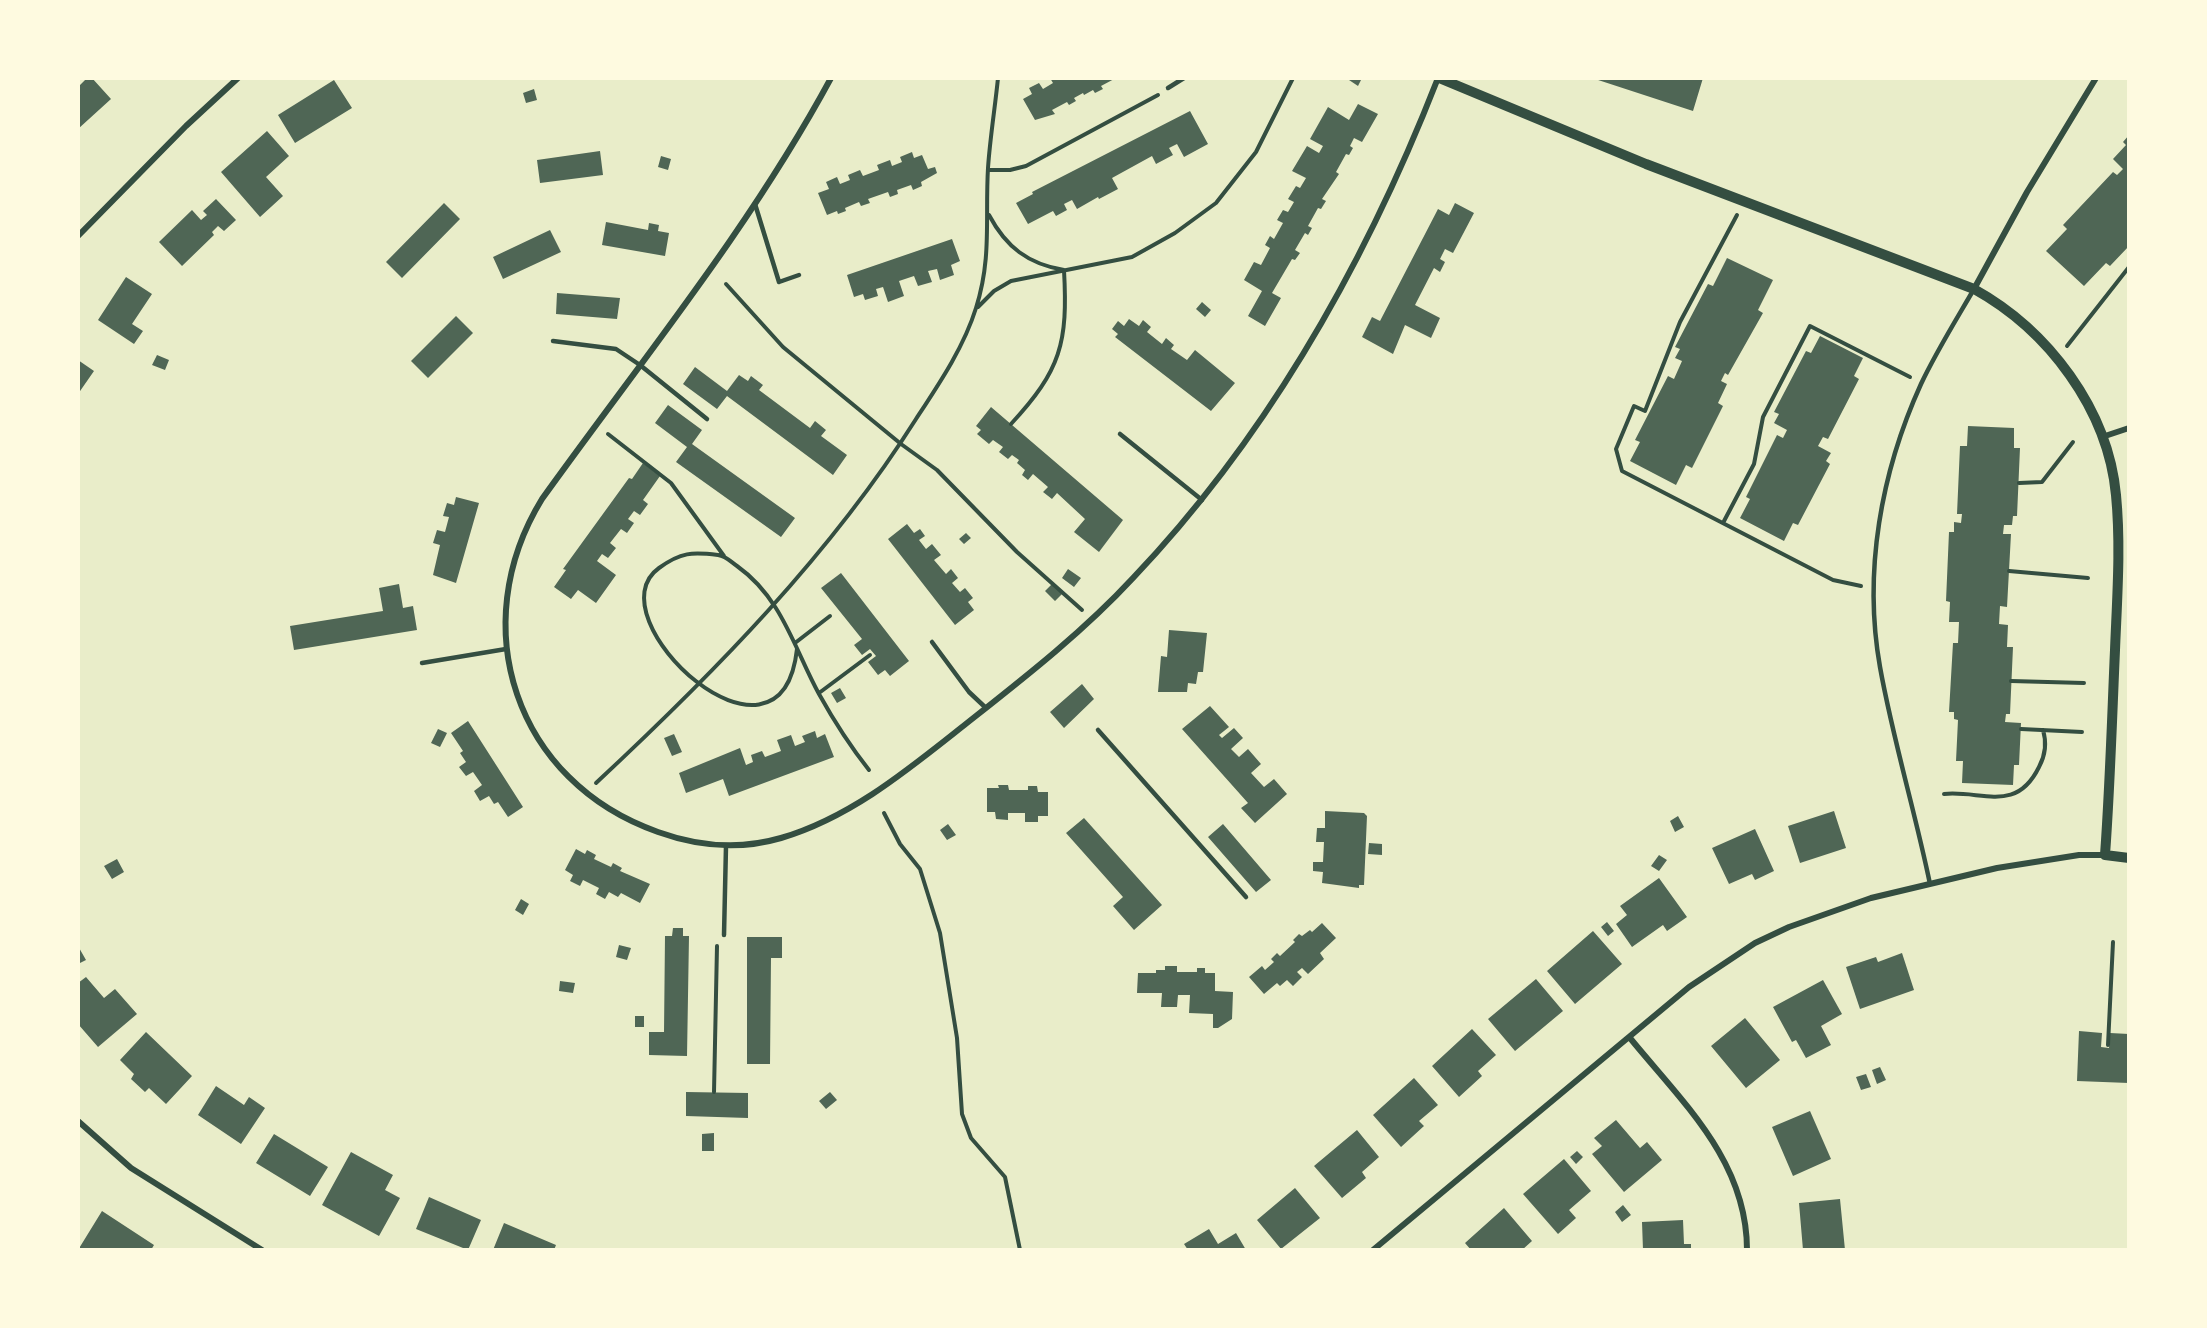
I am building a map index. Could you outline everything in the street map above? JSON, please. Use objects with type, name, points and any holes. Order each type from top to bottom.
[{"type":"street","points":[[78,236],[186,126],[238,78]]},
{"type":"street","points":[[831,78],[800,135],[755,204],[542,499],[519,542],[508,588],[506,649],[516,693],[532,729],[554,763],[585,793],[614,812],[678,839],[726,846],[780,838],[821,823],[876,792],[986,708],[1091,619],[1133,579],[1202,500],[1257,426],[1342,285],[1398,173],[1438,78],[1646,165],[1974,289],[2010,311],[2058,359],[2076,383],[2101,437],[2116,493],[2118,536],[2105,855]]},
{"type":"street","points":[[1974,289],[2027,192],[2096,78]]},
{"type":"street","points":[[2101,437],[2129,428]]},
{"type":"street","points":[[1373,1250],[1689,987],[1755,943],[1825,914],[1930,884],[2042,860],[2105,855],[2129,858]]},
{"type":"street","points":[[1630,1038],[1725,1159],[1742,1207],[1747,1250]]},
{"type":"street","points":[[78,1121],[131,1168],[262,1250]]},
{"type":"lane","points":[[1168,88],[1184,78]]},
{"type":"lane","points":[[755,204],[779,282],[800,275]]},
{"type":"lane","points":[[1930,884],[1879,666],[1874,589],[1876,540],[1883,499],[1896,451],[1921,383],[1974,289]]},
{"type":"lane","points":[[553,340],[616,349],[640,365],[707,419]]},
{"type":"lane","points":[[1120,434],[1202,500]]},
{"type":"lane","points":[[932,642],[969,692],[986,708]]},
{"type":"lane","points":[[422,663],[506,649]]},
{"type":"lane","points":[[1098,730],[1246,897]]},
{"type":"lane","points":[[724,935],[726,846]]},
{"type":"path","points":[[585,793],[698,683],[820,552],[901,444],[945,374],[976,308],[989,248],[988,170],[998,78]]},
{"type":"path","points":[[976,308],[994,291],[1011,281],[1132,257],[1175,233],[1216,203],[1256,152],[1293,78]]},
{"type":"path","points":[[988,170],[1010,170],[1026,166],[1168,88]]},
{"type":"path","points":[[1744,201],[1680,322],[1645,411],[1634,406],[1616,449],[1622,471],[1833,580],[1874,589]]},
{"type":"path","points":[[988,214],[1002,238],[1020,255],[1042,265],[1064,270]]},
{"type":"path","points":[[2058,359],[2129,267]]},
{"type":"path","points":[[1011,424],[1041,391],[1057,359],[1064,323],[1064,270]]},
{"type":"path","points":[[726,284],[783,347],[901,444],[937,470],[1017,552],[1091,619]]},
{"type":"path","points":[[1723,523],[1754,464],[1763,417],[1810,326],[1921,383]]},
{"type":"path","points":[[596,424],[671,483],[724,556],[746,572],[774,603],[787,623],[797,649],[835,722],[868,770]]},
{"type":"path","points":[[2019,483],[2042,482],[2073,442]]},
{"type":"path","points":[[724,556],[690,552],[669,560],[652,572],[644,595],[649,622],[657,637],[680,667],[698,683],[731,702],[745,705],[762,702],[779,694],[792,676],[797,649]]},
{"type":"path","points":[[2009,571],[2088,578]]},
{"type":"path","points":[[795,644],[830,616]]},
{"type":"path","points":[[819,693],[870,655]]},
{"type":"path","points":[[2012,681],[2084,683]]},
{"type":"path","points":[[2021,729],[2082,732]]},
{"type":"path","points":[[1944,794],[2001,798],[2020,790],[2033,778],[2042,762],[2046,747],[2043,730]]},
{"type":"path","points":[[884,813],[900,844],[920,869],[939,933],[957,1038],[962,1114],[971,1138],[1005,1177],[1020,1250]]},
{"type":"path","points":[[714,1092],[717,935],[724,935]]},
{"type":"path","points":[[2108,1044],[2113,942]]},
{"type":"building","points":[[87,78],[92,78],[111,99],[78,129],[78,87]]},
{"type":"building","points":[[1050,78],[1116,78],[1101,86],[1103,89],[1095,93],[1093,90],[1084,95],[1083,93],[1074,98],[1076,101],[1069,105],[1067,102],[1052,110],[1055,114],[1035,120],[1023,99],[1032,94],[1029,88],[1039,83],[1043,89],[1053,83]]},
{"type":"building","points":[[1346,78],[1362,78],[1358,86]]},
{"type":"building","points":[[1592,78],[1703,78],[1693,111]]},
{"type":"building","points":[[334,80],[352,108],[295,143],[278,115]]},
{"type":"building","points":[[534,89],[537,100],[526,103],[523,93]]},
{"type":"building","points":[[1358,104],[1378,114],[1362,142],[1354,138],[1350,146],[1353,148],[1349,155],[1346,154],[1336,172],[1339,174],[1322,199],[1326,201],[1321,209],[1318,208],[1308,226],[1312,228],[1308,235],[1305,233],[1295,250],[1300,253],[1295,260],[1292,259],[1272,293],[1281,298],[1265,326],[1248,316],[1262,291],[1244,280],[1254,262],[1261,265],[1270,248],[1265,245],[1270,236],[1274,239],[1283,223],[1277,220],[1283,210],[1288,212],[1294,202],[1288,199],[1296,186],[1300,188],[1306,178],[1292,171],[1307,146],[1319,153],[1323,146],[1310,139],[1328,107],[1349,120]]},
{"type":"building","points":[[1190,111],[1208,144],[1184,157],[1177,144],[1169,148],[1173,155],[1156,164],[1152,156],[1112,178],[1118,189],[1077,209],[1072,200],[1064,204],[1067,210],[1056,216],[1053,211],[1028,224],[1016,203],[1033,194],[1032,192]]},
{"type":"building","points":[[267,131],[289,156],[266,177],[283,196],[260,217],[221,172]]},
{"type":"building","points":[[2129,135],[2129,246],[2110,266],[2106,263],[2084,286],[2046,251],[2067,229],[2063,225],[2113,172],[2117,175],[2123,169],[2113,159],[2126,145],[2123,142]]},
{"type":"building","points":[[600,151],[603,175],[540,183],[537,160]]},
{"type":"building","points":[[912,152],[914,158],[922,155],[928,169],[935,167],[937,173],[921,182],[922,186],[913,190],[911,185],[897,190],[898,194],[890,197],[888,192],[868,199],[870,203],[861,206],[859,202],[845,208],[846,211],[838,214],[837,211],[827,215],[818,193],[829,189],[826,182],[837,177],[840,184],[850,180],[848,175],[860,170],[863,176],[879,170],[877,165],[890,160],[892,166],[902,162],[900,157]]},
{"type":"building","points":[[661,156],[671,159],[668,170],[658,167]]},
{"type":"building","points":[[216,199],[236,220],[224,231],[218,226],[212,232],[214,235],[182,266],[159,242],[192,210],[201,220],[207,215],[203,211]]},
{"type":"building","points":[[444,203],[460,219],[402,278],[386,262]]},
{"type":"building","points":[[1455,203],[1474,213],[1453,253],[1445,249],[1440,259],[1445,262],[1440,272],[1434,268],[1415,305],[1440,318],[1431,338],[1405,325],[1393,354],[1362,337],[1372,317],[1380,321],[1438,209],[1449,215]]},
{"type":"building","points":[[606,222],[648,230],[649,223],[659,225],[658,231],[669,233],[665,256],[602,245]]},
{"type":"building","points":[[550,230],[561,252],[503,279],[493,257]]},
{"type":"building","points":[[952,239],[960,261],[951,265],[954,275],[940,280],[937,269],[928,271],[932,282],[918,286],[914,276],[899,281],[904,296],[888,302],[883,287],[876,289],[878,296],[865,300],[863,294],[854,297],[847,275]]},
{"type":"building","points":[[1727,258],[1773,280],[1758,310],[1763,313],[1728,375],[1725,373],[1721,381],[1727,384],[1718,403],[1723,406],[1692,468],[1686,465],[1676,485],[1630,461],[1640,442],[1635,440],[1668,376],[1674,379],[1682,361],[1675,358],[1680,349],[1675,347],[1708,284],[1713,286]]},
{"type":"building","points":[[126,277],[152,294],[132,324],[143,331],[134,344],[98,320]]},
{"type":"building","points":[[557,293],[620,298],[617,319],[556,314]]},
{"type":"building","points":[[1202,302],[1211,310],[1205,317],[1196,309]]},
{"type":"building","points":[[456,316],[473,333],[428,378],[411,361]]},
{"type":"building","points":[[1129,319],[1139,326],[1143,320],[1151,327],[1147,332],[1162,344],[1166,338],[1174,345],[1171,349],[1187,360],[1195,350],[1235,383],[1211,411],[1115,337],[1118,334],[1112,329],[1118,321],[1124,326]]},
{"type":"building","points":[[1820,336],[1863,358],[1854,376],[1859,379],[1828,439],[1823,437],[1818,446],[1831,453],[1826,461],[1830,464],[1798,525],[1793,523],[1784,541],[1740,518],[1750,499],[1746,497],[1777,435],[1783,438],[1787,430],[1774,423],[1779,414],[1774,412],[1806,351],[1811,353]]},
{"type":"building","points":[[157,355],[169,360],[165,370],[152,365]]},
{"type":"building","points":[[78,360],[94,371],[78,394]]},
{"type":"building","points":[[695,367],[727,391],[739,375],[748,381],[751,376],[763,385],[759,390],[810,428],[815,421],[826,430],[821,436],[847,455],[833,475],[727,396],[717,409],[683,384]]},
{"type":"building","points":[[668,405],[702,430],[692,444],[795,518],[781,537],[676,462],[687,447],[655,423]]},
{"type":"building","points":[[991,407],[1123,520],[1099,552],[1074,532],[1085,519],[1057,493],[1052,499],[1043,492],[1048,487],[1033,474],[1028,480],[1022,475],[1025,470],[1017,463],[1019,460],[1012,455],[1008,459],[999,452],[1003,447],[993,440],[989,444],[977,434],[981,430],[976,426]]},
{"type":"building","points":[[1968,426],[2014,428],[2014,448],[2020,448],[2017,516],[2013,516],[2012,525],[2004,525],[2003,534],[2011,534],[2007,607],[2000,606],[1999,624],[2008,625],[2007,647],[2013,647],[2010,714],[2006,714],[2005,722],[2021,723],[2019,765],[2014,765],[2013,785],[1962,783],[1963,761],[1956,761],[1958,720],[1954,719],[1954,712],[1949,712],[1953,643],[1958,643],[1959,622],[1949,622],[1950,602],[1946,601],[1949,532],[1954,532],[1954,522],[1961,523],[1962,514],[1957,514],[1960,446],[1967,446]]},
{"type":"building","points":[[643,463],[660,476],[643,500],[648,504],[640,515],[634,511],[628,519],[634,523],[627,533],[621,529],[610,543],[616,548],[608,558],[602,554],[597,561],[616,575],[596,603],[578,590],[571,599],[554,587],[566,570],[563,569],[629,478],[632,479]]},
{"type":"building","points":[[456,497],[479,503],[456,583],[433,575],[440,545],[433,543],[437,530],[445,532],[449,517],[443,516],[447,503],[454,505]]},
{"type":"building","points":[[907,524],[914,533],[920,529],[925,536],[919,540],[926,549],[932,544],[941,555],[934,560],[946,574],[951,569],[958,578],[952,583],[960,592],[965,588],[973,598],[968,602],[974,610],[955,625],[888,539]]},
{"type":"building","points":[[966,533],[971,538],[964,544],[959,539]]},
{"type":"building","points":[[1068,569],[1081,578],[1074,587],[1062,578]]},
{"type":"building","points":[[841,573],[909,661],[890,676],[885,670],[878,675],[868,662],[876,656],[870,649],[862,655],[854,645],[862,639],[821,588]]},
{"type":"building","points":[[399,584],[403,608],[413,606],[417,630],[294,650],[290,626],[383,611],[379,588]]},
{"type":"building","points":[[1052,584],[1062,594],[1055,601],[1045,591]]},
{"type":"building","points":[[1169,630],[1207,633],[1203,672],[1198,672],[1196,684],[1188,683],[1187,692],[1158,692],[1161,656],[1167,657]]},
{"type":"building","points":[[1082,684],[1094,699],[1064,728],[1050,712]]},
{"type":"building","points":[[840,688],[846,698],[837,703],[831,693]]},
{"type":"building","points":[[1210,706],[1229,727],[1219,735],[1222,738],[1234,728],[1243,738],[1231,749],[1239,757],[1248,749],[1261,764],[1251,773],[1264,787],[1274,779],[1287,794],[1255,823],[1241,808],[1248,803],[1182,729]]},
{"type":"building","points":[[468,721],[523,807],[508,817],[498,802],[494,804],[489,796],[480,801],[474,791],[482,785],[473,772],[466,776],[459,767],[466,762],[460,753],[463,751],[451,733]]},
{"type":"building","points":[[438,729],[447,733],[440,747],[431,743]]},
{"type":"building","points":[[815,731],[817,738],[825,734],[834,757],[729,796],[723,779],[686,793],[679,773],[740,748],[746,765],[753,762],[751,755],[762,751],[765,757],[781,751],[777,740],[791,735],[795,746],[805,742],[802,736]]},
{"type":"building","points":[[674,734],[682,752],[672,756],[664,738]]},
{"type":"building","points":[[998,785],[1008,785],[1009,790],[1028,790],[1028,786],[1037,786],[1038,792],[1048,792],[1048,816],[1038,816],[1038,822],[1025,822],[1025,813],[1008,813],[1008,820],[996,819],[995,812],[987,812],[987,788],[999,788]]},
{"type":"building","points":[[1325,811],[1364,813],[1367,816],[1364,885],[1359,885],[1359,888],[1322,883],[1323,872],[1313,871],[1313,862],[1323,862],[1324,842],[1316,842],[1317,828],[1325,828]]},
{"type":"building","points":[[1834,811],[1846,848],[1800,863],[1788,826]]},
{"type":"building","points":[[1678,816],[1684,827],[1675,832],[1670,821]]},
{"type":"building","points":[[1084,818],[1162,905],[1134,930],[1113,906],[1123,897],[1066,833]]},
{"type":"building","points":[[948,824],[956,835],[947,840],[940,830]]},
{"type":"building","points":[[1223,824],[1271,880],[1256,892],[1208,837]]},
{"type":"building","points":[[1755,829],[1774,871],[1755,880],[1752,874],[1729,884],[1712,848]]},
{"type":"building","points":[[1369,843],[1382,844],[1382,855],[1368,854]]},
{"type":"building","points":[[576,849],[585,854],[587,850],[596,855],[594,859],[611,867],[613,863],[622,868],[620,871],[650,884],[640,903],[621,893],[618,897],[609,892],[605,899],[596,894],[599,888],[583,880],[580,886],[570,881],[573,875],[565,870]]},
{"type":"building","points":[[1659,855],[1667,860],[1659,871],[1651,866]]},
{"type":"building","points":[[117,859],[124,872],[112,879],[104,866]]},
{"type":"building","points":[[1659,878],[1687,917],[1667,931],[1663,925],[1632,947],[1616,924],[1627,915],[1620,906]]},
{"type":"building","points":[[521,899],[529,904],[523,915],[515,910]]},
{"type":"building","points":[[1607,922],[1614,931],[1608,936],[1601,927]]},
{"type":"building","points":[[1322,923],[1336,938],[1320,953],[1324,959],[1308,974],[1302,968],[1297,972],[1302,977],[1293,986],[1287,980],[1280,986],[1277,983],[1264,994],[1249,977],[1262,966],[1265,970],[1274,962],[1271,959],[1277,953],[1280,956],[1295,942],[1293,940],[1299,934],[1302,936],[1310,930],[1312,932]]},
{"type":"building","points":[[673,928],[683,928],[683,936],[689,936],[687,1056],[649,1055],[649,1032],[664,1032],[665,936],[672,936]]},
{"type":"building","points":[[1593,931],[1622,964],[1575,1004],[1547,971]]},
{"type":"building","points":[[747,937],[782,937],[782,958],[771,958],[770,1064],[747,1064]]},
{"type":"building","points":[[619,945],[631,948],[627,960],[616,957]]},
{"type":"building","points":[[78,946],[86,960],[78,964]]},
{"type":"building","points":[[1902,953],[1914,990],[1860,1009],[1846,967],[1876,957],[1878,962]]},
{"type":"building","points":[[1165,966],[1177,966],[1177,972],[1197,972],[1197,968],[1205,968],[1205,973],[1215,973],[1215,991],[1233,992],[1232,1019],[1218,1028],[1213,1028],[1213,1014],[1189,1013],[1190,995],[1178,995],[1177,1007],[1161,1007],[1162,993],[1137,993],[1138,973],[1156,973],[1156,970],[1165,970]]},
{"type":"building","points":[[86,977],[104,998],[115,989],[137,1014],[98,1047],[78,1024],[78,983]]},
{"type":"building","points":[[1536,979],[1563,1011],[1515,1051],[1488,1019]]},
{"type":"building","points":[[1823,980],[1842,1014],[1821,1026],[1831,1045],[1806,1058],[1796,1040],[1792,1042],[1773,1007]]},
{"type":"building","points":[[560,981],[575,983],[573,993],[559,991]]},
{"type":"building","points":[[635,1016],[644,1016],[644,1027],[635,1027]]},
{"type":"building","points":[[1745,1018],[1780,1060],[1746,1088],[1711,1046]]},
{"type":"building","points":[[1472,1029],[1496,1055],[1478,1071],[1482,1076],[1459,1097],[1432,1066]]},
{"type":"building","points":[[2079,1031],[2102,1033],[2101,1047],[2109,1048],[2110,1033],[2129,1034],[2129,1083],[2077,1081]]},
{"type":"building","points":[[146,1032],[192,1076],[166,1104],[149,1088],[145,1092],[131,1079],[134,1074],[120,1060]]},
{"type":"building","points":[[1880,1067],[1886,1080],[1877,1084],[1872,1070]]},
{"type":"building","points":[[1866,1074],[1871,1087],[1861,1090],[1856,1077]]},
{"type":"building","points":[[1414,1078],[1438,1105],[1419,1121],[1424,1126],[1401,1147],[1373,1115]]},
{"type":"building","points":[[216,1086],[244,1105],[249,1097],[265,1108],[241,1144],[198,1115]]},
{"type":"building","points":[[686,1092],[748,1093],[748,1118],[686,1116]]},
{"type":"building","points":[[830,1092],[837,1100],[826,1109],[819,1101]]},
{"type":"building","points":[[1810,1111],[1831,1159],[1793,1176],[1772,1127]]},
{"type":"building","points":[[1616,1120],[1640,1148],[1647,1142],[1662,1160],[1624,1192],[1592,1154],[1602,1146],[1594,1138]]},
{"type":"building","points":[[1357,1130],[1379,1157],[1362,1172],[1366,1178],[1342,1198],[1314,1166]]},
{"type":"building","points":[[714,1133],[714,1151],[702,1151],[702,1134]]},
{"type":"building","points":[[274,1134],[328,1167],[310,1196],[256,1163]]},
{"type":"building","points":[[1577,1151],[1583,1157],[1576,1164],[1570,1157]]},
{"type":"building","points":[[351,1152],[393,1175],[385,1190],[400,1198],[379,1236],[322,1205]]},
{"type":"building","points":[[1564,1159],[1591,1191],[1569,1210],[1576,1218],[1558,1234],[1523,1194]]},
{"type":"building","points":[[1295,1188],[1320,1218],[1281,1249],[1257,1220]]},
{"type":"building","points":[[429,1197],[481,1220],[468,1250],[416,1229]]},
{"type":"building","points":[[1840,1199],[1845,1250],[1803,1250],[1799,1203]]},
{"type":"building","points":[[1623,1205],[1631,1215],[1622,1222],[1615,1212]]},
{"type":"building","points":[[1504,1208],[1532,1241],[1522,1250],[1471,1250],[1465,1243]]},
{"type":"building","points":[[102,1211],[154,1245],[151,1250],[78,1250]]},
{"type":"building","points":[[1683,1220],[1684,1244],[1691,1244],[1691,1250],[1643,1250],[1642,1222]]},
{"type":"building","points":[[504,1223],[556,1245],[554,1250],[493,1250]]},
{"type":"building","points":[[1209,1229],[1218,1244],[1236,1233],[1246,1250],[1188,1250],[1184,1244]]}]
